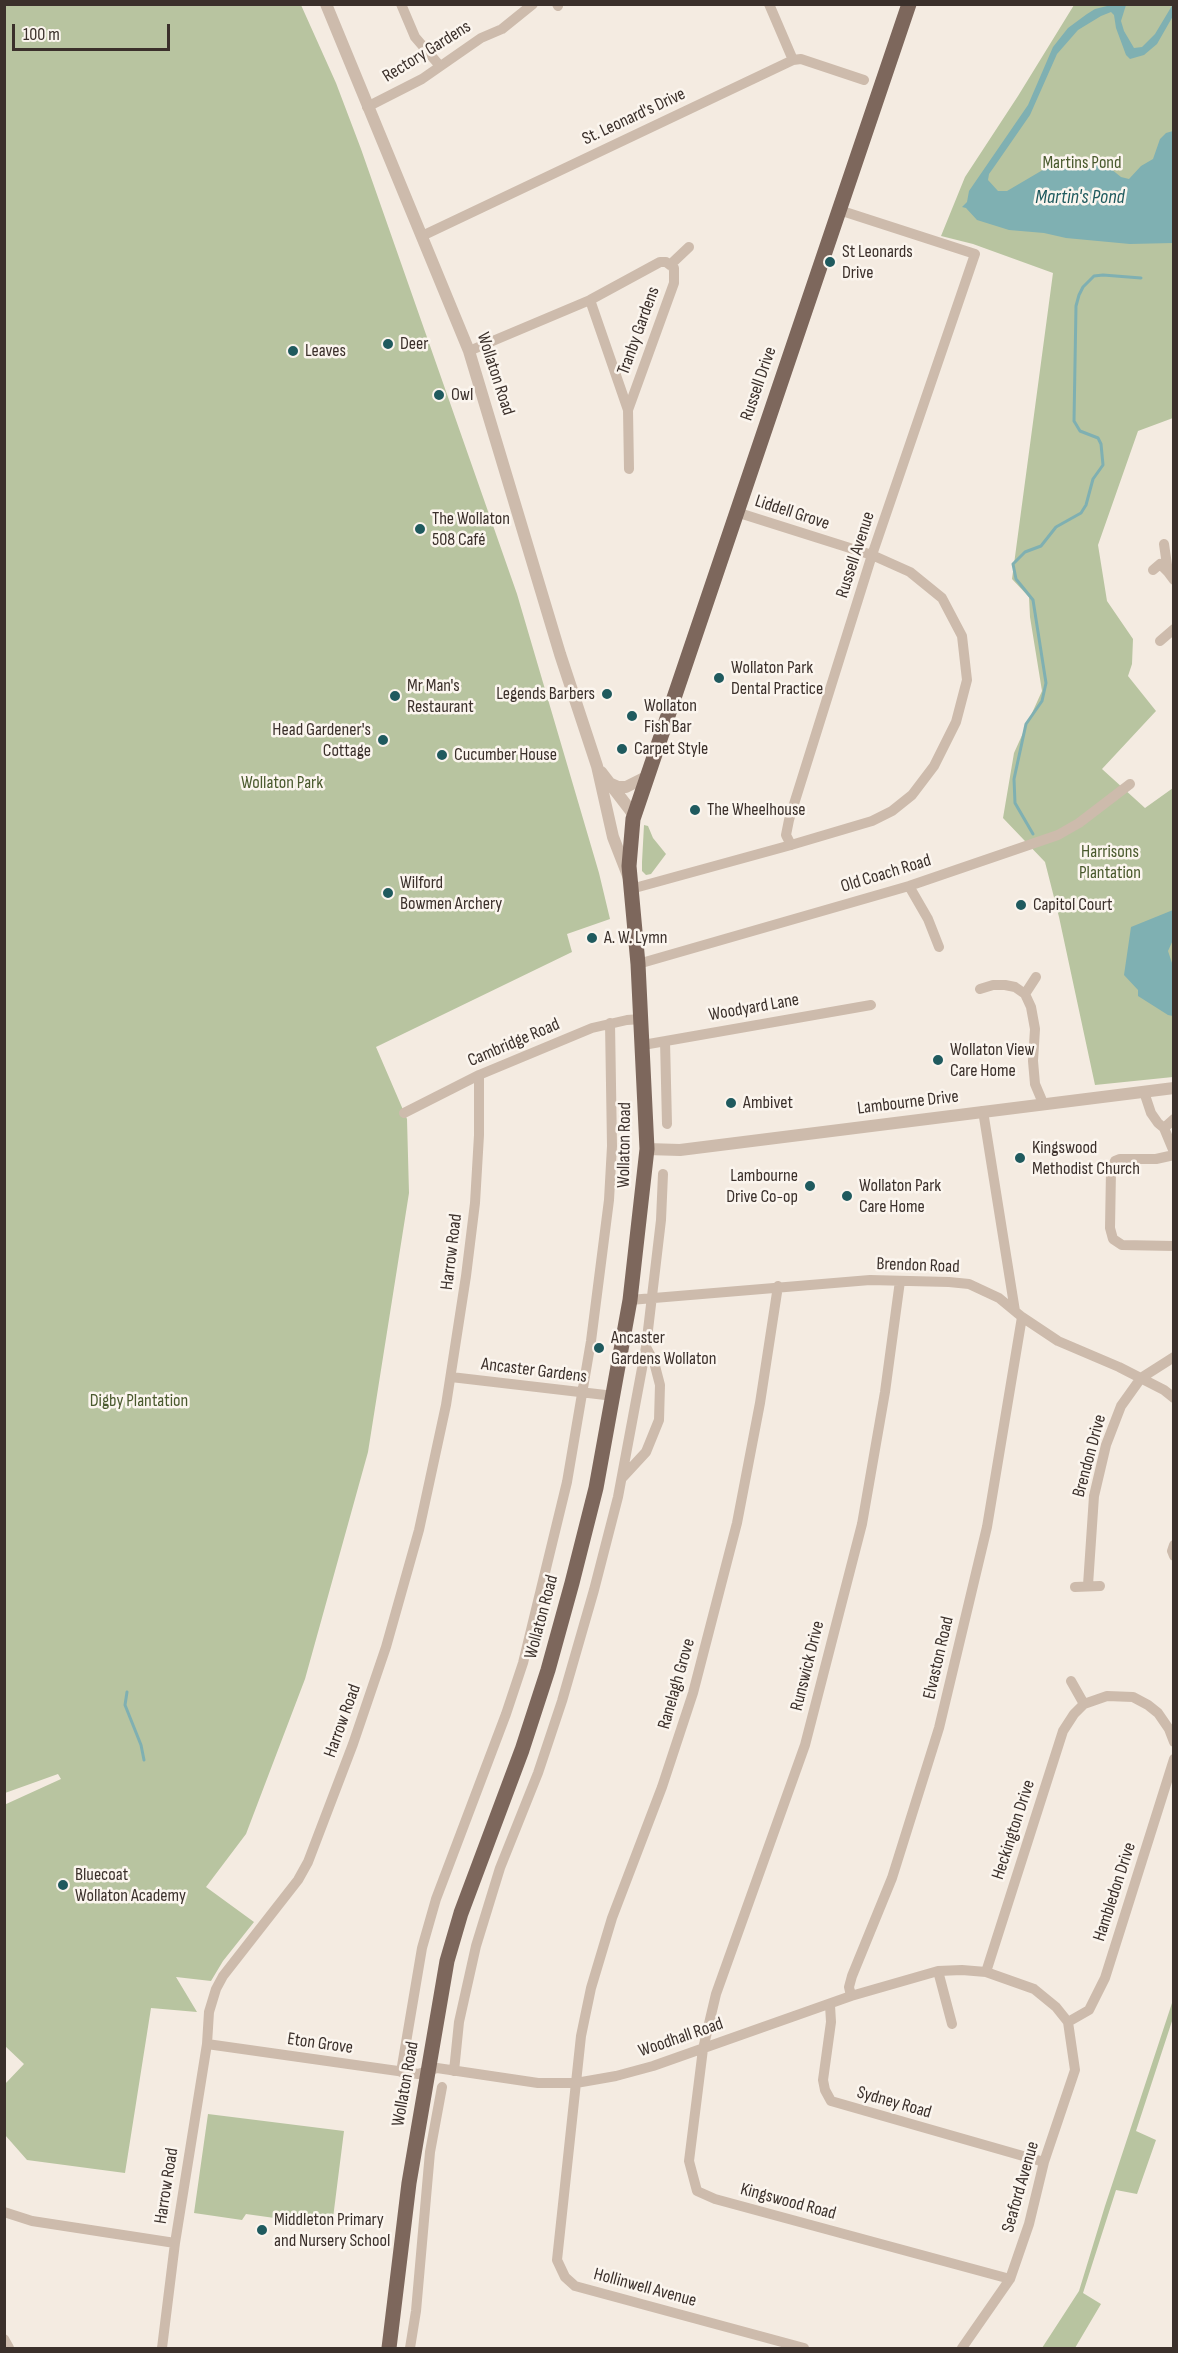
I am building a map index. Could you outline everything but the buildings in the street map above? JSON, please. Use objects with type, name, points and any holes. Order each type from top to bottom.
[{"type":"main road","name":"Russell Drive","points":[[646,777],[909,4]]},
{"type":"main road","name":"Wollaton Road","points":[[389,2349],[404,2218],[447,1961],[548,1670],[596,1488],[630,1300],[647,1149],[642,1019],[629,850],[633,817],[646,777]]},
{"type":"street","name":"Wollaton Road","points":[[326,4],[469,351],[560,654],[597,766],[608,819],[620,860],[631,886]]},
{"type":"street","points":[[401,4],[415,37],[440,66]]},
{"type":"street","name":"Rectory Gardens","points":[[368,107],[422,79],[481,38],[502,29],[533,4]]},
{"type":"street","points":[[769,4],[793,60],[801,59],[864,80]]},
{"type":"street","name":"St. Leonard's Drive","points":[[422,236],[793,60]]},
{"type":"street","name":"Russell Avenue","points":[[791,845],[786,835],[789,820],[872,555],[975,254],[839,210]]},
{"type":"street","name":"Tranby Gardens","points":[[670,265],[689,247]]},
{"type":"street","name":"Tranby Gardens","points":[[469,351],[590,300],[660,262],[666,262],[674,268],[674,283],[628,410]]},
{"type":"street","name":"Tranby Gardens","points":[[590,300],[628,410],[629,469]]},
{"type":"street","name":"Liddell Grove","points":[[736,512],[872,555],[910,572],[942,598],[962,636],[967,680],[958,711],[934,766],[912,795],[892,811],[872,821],[791,845]]},
{"type":"street","points":[[1164,544],[1171,576]]},
{"type":"street","points":[[1153,570],[1160,564],[1171,576]]},
{"type":"street","name":"Wollaton Road","points":[[597,766],[633,817]]},
{"type":"street","points":[[608,783],[622,788],[646,777]]},
{"type":"street","name":"Old Coach Road","points":[[638,964],[909,886],[1058,835],[1079,823],[1130,784]]},
{"type":"street","points":[[608,819],[625,823],[633,817]]},
{"type":"street","points":[[631,886],[791,845]]},
{"type":"street","points":[[909,886],[928,919],[939,947]]},
{"type":"street","points":[[925,944],[934,935]]},
{"type":"street","points":[[1024,994],[1036,977]]},
{"type":"street","points":[[980,989],[993,985],[1005,985],[1015,987],[1024,994],[1030,1007],[1035,1029],[1033,1061],[1035,1084],[1043,1103]]},
{"type":"street","name":"Woodyard Lane","points":[[643,1045],[871,1005]]},
{"type":"street","name":"Cambridge Road","points":[[404,1113],[479,1075],[592,1028],[642,1019]]},
{"type":"street","name":"Wollaton Road","points":[[401,2072],[422,1948],[436,1899],[506,1714],[527,1650],[567,1482],[593,1329],[609,1200],[612,1123],[610,1023]]},
{"type":"street","points":[[665,1041],[667,1124]]},
{"type":"street","name":"Harrow Road","points":[[162,2349],[175,2243],[207,2044],[209,2012],[216,1989],[298,1880],[308,1862],[353,1744],[386,1647],[419,1530],[451,1377],[466,1276],[475,1203],[479,1135],[479,1075]]},
{"type":"street","name":"Lambourne Drive","points":[[647,1149],[680,1150],[1173,1088]]},
{"type":"street","points":[[1144,1092],[1151,1113],[1164,1128],[1173,1153],[1156,1159],[1115,1161],[1111,1170],[1110,1228],[1113,1239],[1122,1245],[1173,1246]]},
{"type":"street","name":"Elvaston Road","points":[[851,1996],[849,1987],[852,1976],[892,1878],[939,1728],[987,1527],[1018,1314],[984,1111]]},
{"type":"street","points":[[1164,1128],[1173,1119]]},
{"type":"street","points":[[454,2071],[459,2022],[474,1953],[500,1868],[538,1773],[562,1701],[594,1590],[622,1478],[653,1299],[662,1220],[663,1174]]},
{"type":"street","name":"Brendon Road","points":[[630,1300],[870,1280],[969,1284],[999,1298],[1058,1341],[1141,1378],[1173,1398]]},
{"type":"street","name":"Runswick Drive","points":[[703,2049],[728,1958],[805,1745],[862,1524],[885,1392],[900,1281]]},
{"type":"street","name":"Ranelagh Grove","points":[[576,2083],[581,2036],[594,1978],[612,1918],[662,1787],[693,1693],[734,1534],[760,1403],[778,1286]]},
{"type":"street","points":[[622,1478],[646,1452],[659,1420],[660,1385],[654,1362],[646,1347]]},
{"type":"street","points":[[1141,1378],[1173,1357]]},
{"type":"street","name":"Ancaster Gardens","points":[[451,1377],[614,1396]]},
{"type":"street","name":"Brendon Drive","points":[[1075,1587],[1094,1586],[1094,1496],[1106,1445],[1121,1406],[1141,1378]]},
{"type":"street","points":[[1173,1545],[1173,1556]]},
{"type":"street","points":[[1071,1681],[1084,1704],[1107,1696],[1133,1697],[1148,1705],[1171,1728],[1173,1742]]},
{"type":"street","name":"Heckington Drive","points":[[986,1972],[1063,1731],[1084,1704]]},
{"type":"street","name":"Hambledon Drive","points":[[1068,2022],[1089,2010],[1105,1978],[1173,1759]]},
{"type":"street","points":[[938,1971],[952,2024]]},
{"type":"street","name":"Woodhall Road","points":[[428,2071],[437,2068],[538,2083],[576,2083],[616,2076],[703,2049],[851,1996],[938,1971],[986,1972],[1034,1989],[1056,2007],[1068,2022]]},
{"type":"street","name":"Sydney Road","points":[[830,2005],[831,2022],[823,2080],[831,2101],[1044,2162]]},
{"type":"street","name":"Seaford Avenue","points":[[962,2349],[1010,2279],[1029,2224],[1044,2162],[1075,2070],[1068,2022]]},
{"type":"street","name":"Eton Grove","points":[[207,2044],[401,2072],[428,2071]]},
{"type":"street","name":"Kingswood Road","points":[[703,2049],[689,2161],[697,2191],[715,2199],[1010,2279]]},
{"type":"street","name":"Hollinwell Avenue","points":[[576,2083],[557,2260],[565,2277],[575,2286],[804,2349]]},
{"type":"street","name":"Wollaton Road","points":[[410,2349],[416,2311],[430,2152],[442,2087]]},
{"type":"street","points":[[4,2212],[32,2221],[175,2243]]},
{"type":"street","points":[[4,2339],[9,2349]]},
{"type":"green space","name":"Wollaton Park","points":[[5,5],[301,5],[336,83],[361,149],[517,594],[599,873],[610,919],[567,934],[572,952],[376,1047],[407,1119],[409,1193],[368,1452],[305,1679],[246,1834],[206,1887],[254,1922],[223,1961],[211,1981],[176,1977],[197,2012],[151,2008],[125,2173],[27,2160],[5,2135],[5,2084],[24,2064],[5,2046],[4,1805],[61,1779],[58,1774],[5,1793]]},
{"type":"green space","name":"Harrisons Plantation","points":[[1074,5],[1173,5],[1173,418],[1138,431],[1098,545],[1107,601],[1133,639],[1132,664],[1128,676],[1156,711],[1102,769],[1145,808],[1173,788],[1173,1077],[1095,1085],[1045,862],[1003,818],[1014,753],[1042,691],[1029,597],[1012,579],[1053,273],[973,244],[941,236],[965,177]]},
{"type":"green space","points":[[644,825],[648,826],[653,838],[666,854],[651,874],[646,875],[642,871]]},
{"type":"green space","points":[[1173,2000],[1173,2018],[1136,2131],[1156,2140],[1137,2194],[1116,2190],[1083,2293],[1101,2304],[1075,2348],[1042,2348],[1079,2291]]},
{"type":"green space","points":[[208,2114],[344,2131],[332,2226],[246,2214],[242,2220],[194,2213]]},
{"type":"water","name":"Martin's Pond","points":[[1173,4],[1173,16],[1157,44],[1144,55],[1130,59],[1126,55],[1116,28],[1114,15],[1111,12],[1078,30],[1057,54],[1030,115],[989,174],[988,180],[998,191],[1007,191],[1058,161],[1077,157],[1101,161],[1121,177],[1129,179],[1141,166],[1153,159],[1160,139],[1166,133],[1173,131],[1173,243],[1130,244],[1066,238],[1044,233],[1009,230],[977,220],[966,208],[962,207],[967,202],[969,191],[1028,105],[1053,47],[1068,28],[1087,14],[1095,9],[1111,5],[1126,5],[1121,21],[1134,48],[1142,47],[1155,34]]},
{"type":"water","points":[[1173,910],[1173,940],[1168,951],[1173,966],[1173,1016],[1138,996],[1138,990],[1124,975],[1131,927]]},
{"type":"waterway","points":[[1033,834],[1015,803],[1014,779],[1026,724],[1042,701],[1046,683],[1033,600],[1016,579],[1013,564],[1025,552],[1041,546],[1056,527],[1081,513],[1086,505],[1093,479],[1103,465],[1101,444],[1098,438],[1080,431],[1074,421],[1076,306],[1079,295],[1083,287],[1094,276],[1141,278]]},
{"type":"waterway","points":[[127,1692],[125,1705],[141,1745],[144,1760]]},
{"type":"place","name":"St Leonards Drive","points":[[830,262]]},
{"type":"place","name":"Deer","points":[[388,344]]},
{"type":"place","name":"Leaves","points":[[293,351]]},
{"type":"place","name":"Owl","points":[[439,395]]},
{"type":"place","name":"The Wollaton 508 Café","points":[[420,529]]},
{"type":"place","name":"Wollaton Park Dental Practice","points":[[719,678]]},
{"type":"place","name":"Legends Barbers","points":[[607,694]]},
{"type":"place","name":"Mr Man's Restaurant","points":[[395,696]]},
{"type":"place","name":"Wollaton Fish Bar","points":[[632,716]]},
{"type":"place","name":"Head Gardener's Cottage","points":[[383,740]]},
{"type":"place","name":"Carpet Style","points":[[622,749]]},
{"type":"place","name":"Cucumber House","points":[[442,755]]},
{"type":"place","name":"The Wheelhouse","points":[[695,810]]},
{"type":"place","name":"Wilford Bowmen Archery","points":[[388,893]]},
{"type":"place","name":"Capitol Court","points":[[1021,905]]},
{"type":"place","name":"A. W. Lymn","points":[[592,938]]},
{"type":"place","name":"Wollaton View Care Home","points":[[938,1060]]},
{"type":"place","name":"Ambivet","points":[[731,1103]]},
{"type":"place","name":"Kingswood Methodist Church","points":[[1020,1158]]},
{"type":"place","name":"Lambourne Drive Co-op","points":[[810,1186]]},
{"type":"place","name":"Wollaton Park Care Home","points":[[847,1196]]},
{"type":"place","name":"Ancaster Gardens Wollaton","points":[[599,1348]]},
{"type":"place","name":"Bluecoat Wollaton Academy","points":[[63,1885]]},
{"type":"place","name":"Middleton Primary and Nursery School","points":[[262,2230]]},
{"type":"park label","name":"Martins Pond","points":[[1082,163]]},
{"type":"park label","name":"Digby Plantation","points":[[139,1401]]}]
